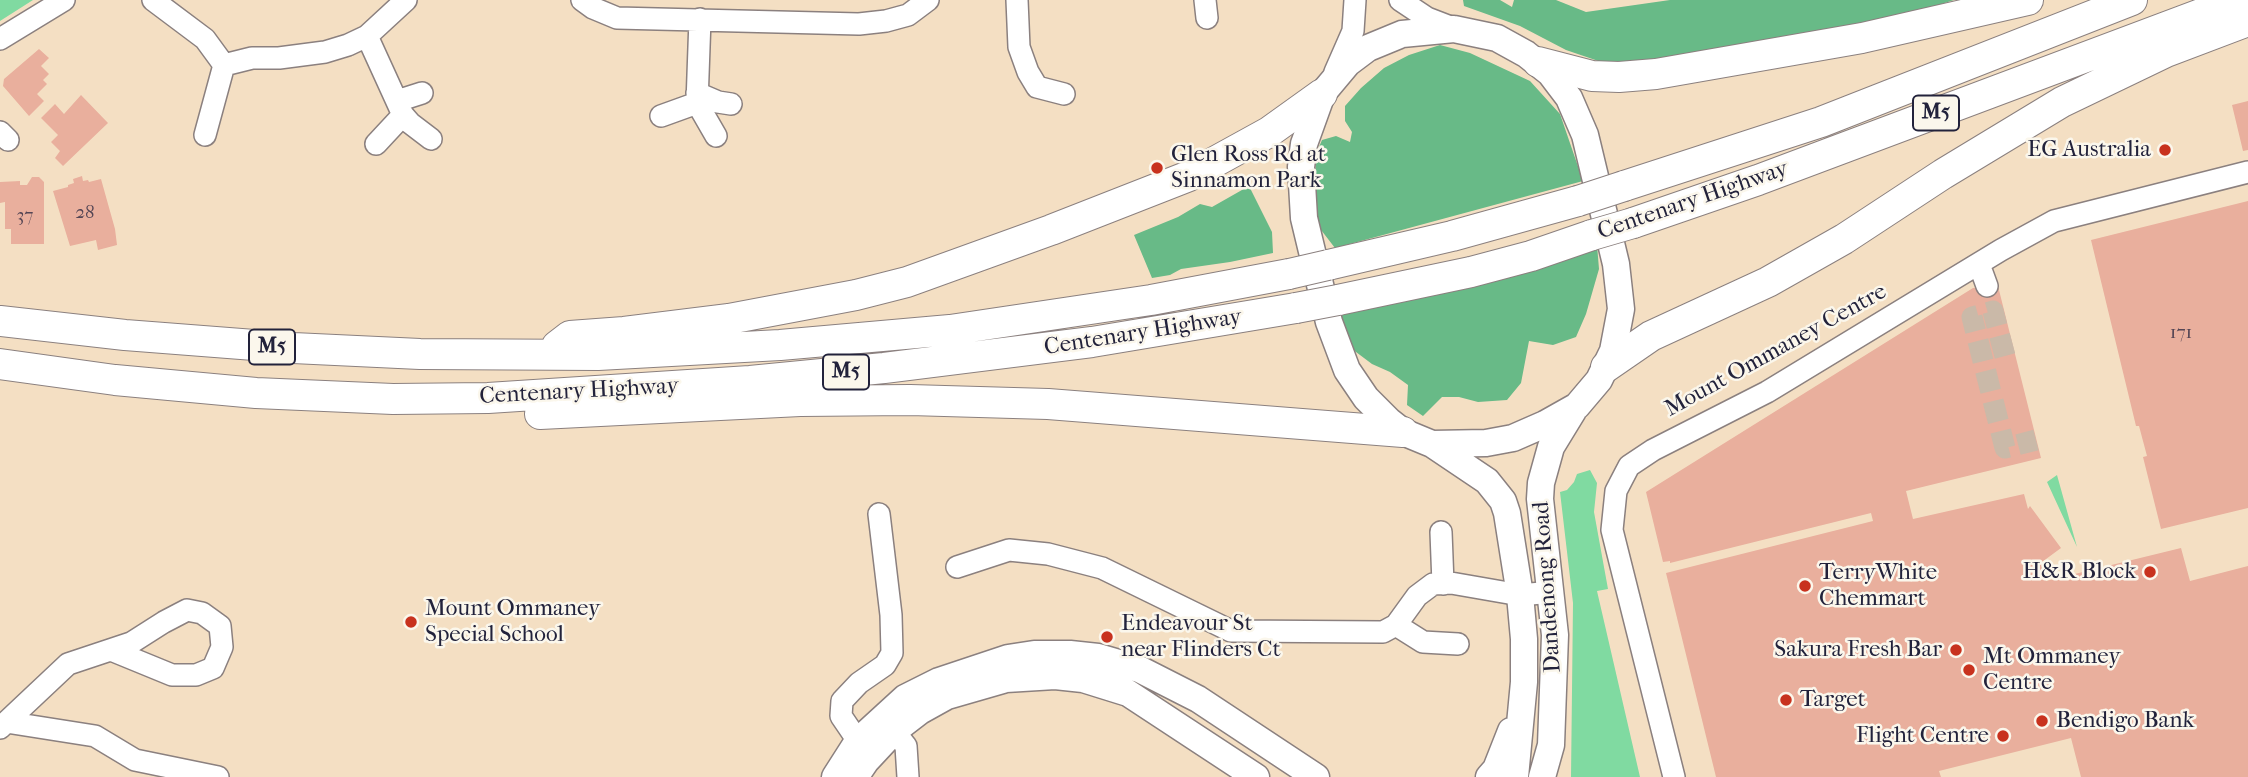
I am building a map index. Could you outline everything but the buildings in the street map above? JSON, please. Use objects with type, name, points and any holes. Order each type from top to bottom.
[{"type":"highway","points":[[1538,62],[1592,76],[1656,74],[1861,38],[2028,0]]},
{"type":"highway","name":"Centenary Highway","points":[[0,321],[125,335],[293,348],[420,354],[598,355],[780,345],[950,330],[1151,300],[1328,265],[1452,236],[1578,201],[1821,122],[2132,0]]},
{"type":"highway","name":"Centenary Highway","points":[[0,363],[115,380],[256,393],[393,399],[488,398],[750,381],[870,370],[1092,342],[1338,300],[1471,272],[1531,256],[1758,180],[2238,0]]},
{"type":"highway","points":[[1606,367],[1651,336],[1768,282],[1844,239],[1943,174],[2062,102],[2166,52],[2248,21]]},
{"type":"highway","points":[[545,354],[570,336],[729,319],[856,295],[942,270],[1189,177],[1269,132],[1326,87]]},
{"type":"highway","points":[[393,399],[432,414],[634,411],[800,401],[910,400],[1048,404],[1403,432]]},
{"type":"main road","name":"Dandenong Road","points":[[1326,87],[1348,63],[1384,40],[1402,34],[1454,29],[1497,38],[1538,62],[1560,85],[1577,111],[1585,135],[1616,264],[1620,287],[1619,329],[1606,367],[1566,420],[1550,447],[1541,483],[1540,499],[1552,592],[1555,660],[1551,744],[1542,777]]},
{"type":"main road","points":[[1326,87],[1304,144],[1301,191],[1304,218],[1326,309],[1340,355],[1356,385],[1377,410],[1403,432],[1432,444],[1486,443],[1513,438],[1577,406]]},
{"type":"main road","name":"Dandenong Road","points":[[1432,444],[1487,481],[1503,501],[1511,527],[1524,639],[1524,686],[1515,777]]},
{"type":"main road","points":[[835,777],[858,741],[905,698],[939,681],[1008,658],[1034,654],[1098,657],[1139,669],[1198,699],[1316,777]]},
{"type":"main road","points":[[855,777],[879,745],[894,731],[919,711],[947,696],[1006,679],[1055,676],[1083,678],[1128,693],[1256,777]]},
{"type":"main road","points":[[1489,777],[1496,769],[1508,739],[1524,686]]},
{"type":"main road","points":[[1551,744],[1553,777]]},
{"type":"street","points":[[0,39],[64,0]]},
{"type":"street","points":[[153,0],[205,39],[224,65]]},
{"type":"street","points":[[224,65],[252,58],[279,58],[325,52],[367,36],[406,0]]},
{"type":"street","points":[[582,0],[617,18],[859,24],[908,15],[928,0]]},
{"type":"street","points":[[1017,0],[1019,47],[1033,93],[1064,93]]},
{"type":"street","points":[[1326,87],[1353,31],[1355,0]]},
{"type":"street","points":[[1400,0],[1427,18],[1454,29]]},
{"type":"street","points":[[700,19],[697,98],[716,136]]},
{"type":"street","points":[[367,36],[400,108],[410,123],[431,139]]},
{"type":"street","points":[[205,135],[224,65]]},
{"type":"street","points":[[376,144],[400,108],[422,93]]},
{"type":"street","points":[[661,116],[697,98],[731,104]]},
{"type":"street","name":"Mount Ommaney Centre","points":[[1674,777],[1612,530],[1616,491],[1629,466],[1653,450],[1767,391],[2054,221],[2248,172]]},
{"type":"street","points":[[1979,264],[1987,286]]},
{"type":"street","points":[[858,741],[841,716],[842,701],[859,683],[885,665],[892,653],[891,615],[879,513]]},
{"type":"street","points":[[1441,532],[1443,584]]},
{"type":"street","points":[[957,567],[1009,550],[1048,554],[1102,568],[1231,631],[1383,632],[1396,625],[1417,596],[1433,584],[1451,583],[1520,595],[1552,592]]},
{"type":"street","points":[[3,725],[68,664],[131,643],[187,610],[202,613],[220,626],[222,647],[212,668],[196,675],[172,675],[111,650]]},
{"type":"street","points":[[1396,625],[1423,642],[1458,644]]},
{"type":"street","points":[[3,725],[95,736],[135,760],[218,777]]},
{"type":"street","points":[[894,731],[906,746],[908,777]]},
{"type":"green space","points":[[0,0],[33,0],[0,21]]},
{"type":"green space","points":[[1463,0],[1500,0],[1512,7],[1514,0],[1556,0],[1586,12],[1670,0],[1954,0],[1907,15],[1677,62],[1613,66],[1566,50],[1520,26],[1464,6]]},
{"type":"green space","points":[[1440,45],[1470,53],[1530,81],[1560,114],[1583,181],[1335,248],[1318,226],[1314,205],[1316,154],[1322,140],[1336,136],[1350,142],[1352,132],[1345,121],[1345,106],[1361,88],[1384,68],[1409,55]]},
{"type":"green space","points":[[1249,186],[1272,232],[1273,253],[1181,269],[1170,275],[1152,278],[1134,235],[1178,217],[1200,204],[1212,207]]},
{"type":"green space","points":[[1597,245],[1599,269],[1586,314],[1576,337],[1553,345],[1529,341],[1521,383],[1507,400],[1478,402],[1459,397],[1442,397],[1423,416],[1407,405],[1408,385],[1352,349],[1335,314]]},
{"type":"green space","points":[[1590,470],[1597,483],[1594,512],[1608,589],[1597,591],[1640,777],[1571,777],[1573,603],[1560,492],[1567,490],[1577,474]]},
{"type":"green space","points":[[2057,475],[2077,547],[2047,482]]},
{"type":"tunnel","points":[[2005,356],[1993,311],[1972,317],[2005,448],[2036,440]]},
{"type":"place","name":"EG Australia","points":[[2165,150]]},
{"type":"place","name":"Glen Ross Rd at Sinnamon Park","points":[[1157,168]]},
{"type":"place","name":"H&R Block","points":[[2150,572]]},
{"type":"place","name":"TerryWhite Chemmart","points":[[1805,586]]},
{"type":"place","name":"Mount Ommaney Special School","points":[[411,622]]},
{"type":"place","name":"Endeavour St near Flinders Ct","points":[[1107,637]]},
{"type":"place","name":"Sakura Fresh Bar","points":[[1956,650]]},
{"type":"place","name":"Mt Ommaney Centre","points":[[1969,670]]},
{"type":"place","name":"Target","points":[[1786,700]]},
{"type":"place","name":"Bendigo Bank","points":[[2042,721]]},
{"type":"place","name":"Flight Centre","points":[[2003,736]]}]
